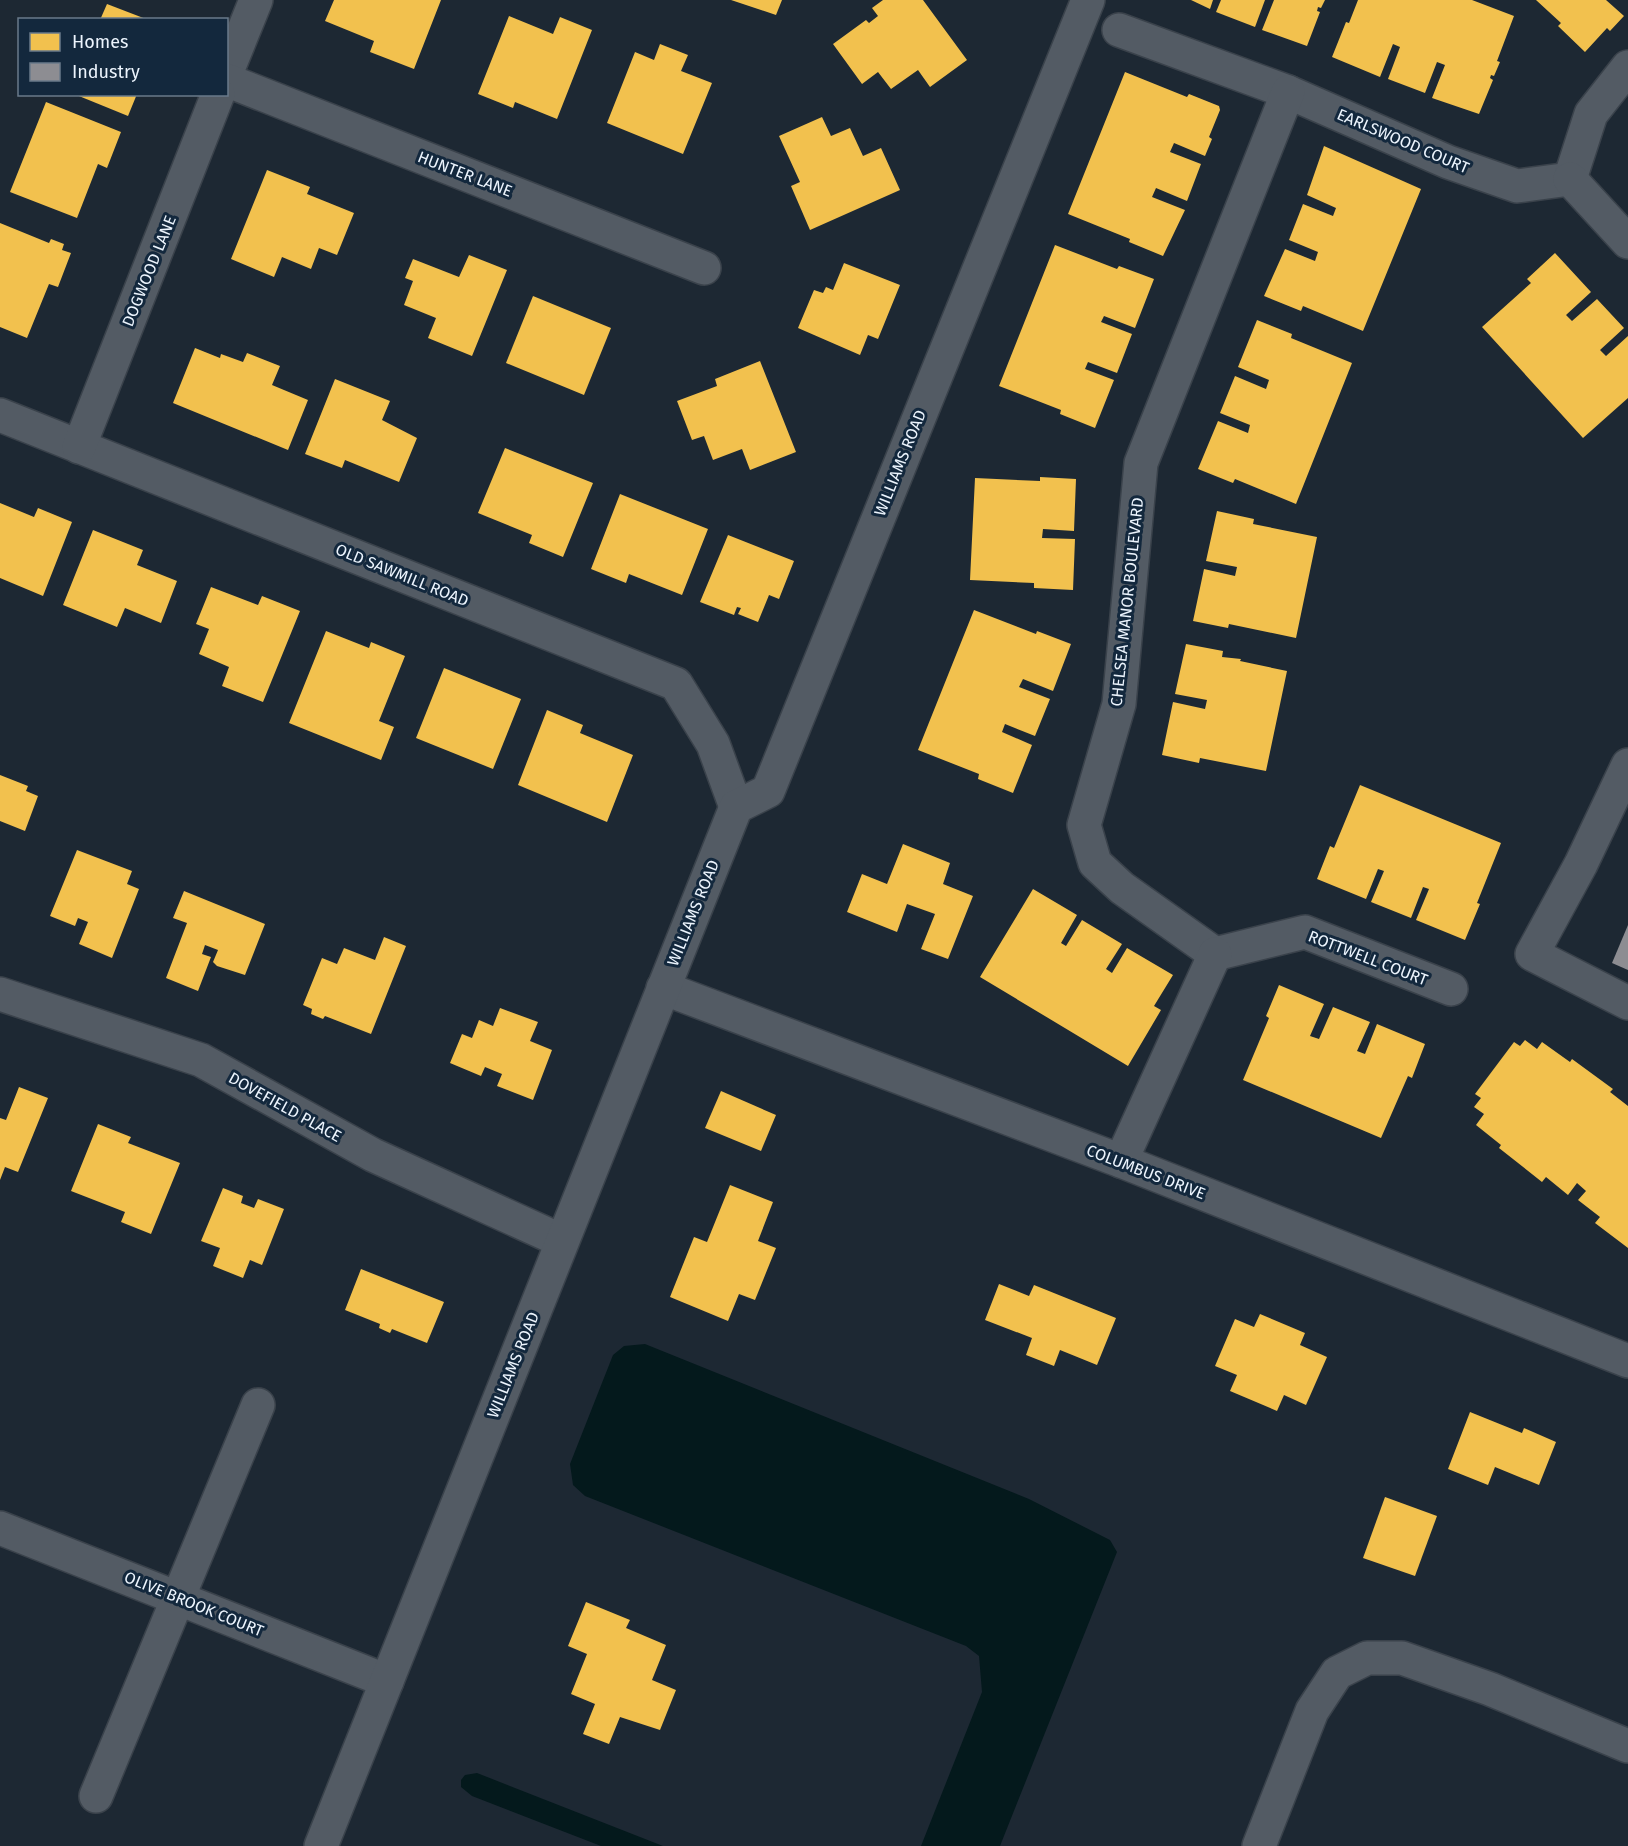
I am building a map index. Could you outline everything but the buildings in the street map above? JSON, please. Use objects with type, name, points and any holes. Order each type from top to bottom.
[{"type":"street","points":[[228,69],[256,0]]},
{"type":"street","name":"WILLIAMS ROAD","points":[[321,1846],[736,807],[768,791],[1088,0]]},
{"type":"street","name":"EARLSWOOD COURT","points":[[1119,30],[1288,92],[1448,162],[1517,186],[1570,179]]},
{"type":"street","points":[[1628,67],[1591,114],[1570,179],[1628,242]]},
{"type":"street","name":"HUNTER LANE","points":[[228,81],[704,268]]},
{"type":"street","name":"CHELSEA MANOR BOULEVARD","points":[[1215,954],[1122,888],[1095,863],[1084,825],[1119,704],[1141,463],[1288,92]]},
{"type":"street","name":"DOGWOOD LANE","points":[[79,447],[217,96]]},
{"type":"street","name":"OLD SAWMILL ROAD","points":[[0,415],[676,684],[713,744],[736,807]]},
{"type":"street","points":[[1628,765],[1581,864],[1532,954],[1628,1003]]},
{"type":"street","name":"ROTTWELL COURT","points":[[1215,954],[1305,932],[1450,989]]},
{"type":"street","points":[[1120,1161],[1215,954]]},
{"type":"street","name":"COLUMBUS DRIVE","points":[[663,988],[1120,1161],[1628,1361]]},
{"type":"street","name":"DOVEFIELD PLACE","points":[[0,994],[201,1060],[373,1155],[562,1241]]},
{"type":"street","points":[[96,1796],[258,1405]]},
{"type":"street","name":"OLIVE BROOK COURT","points":[[0,1528],[387,1681]]},
{"type":"street","points":[[1259,1846],[1312,1711],[1337,1673],[1367,1658],[1402,1659],[1490,1689],[1628,1746]]},
{"type":"shaded area","points":[[645,1344],[1029,1499],[1110,1540],[1117,1552],[1000,1846],[921,1846],[982,1692],[979,1656],[966,1646],[585,1496],[573,1485],[570,1464],[613,1355],[624,1346]]},
{"type":"shaded area","points":[[477,1773],[663,1846],[601,1846],[472,1796],[461,1787],[461,1780],[465,1775]]}]
